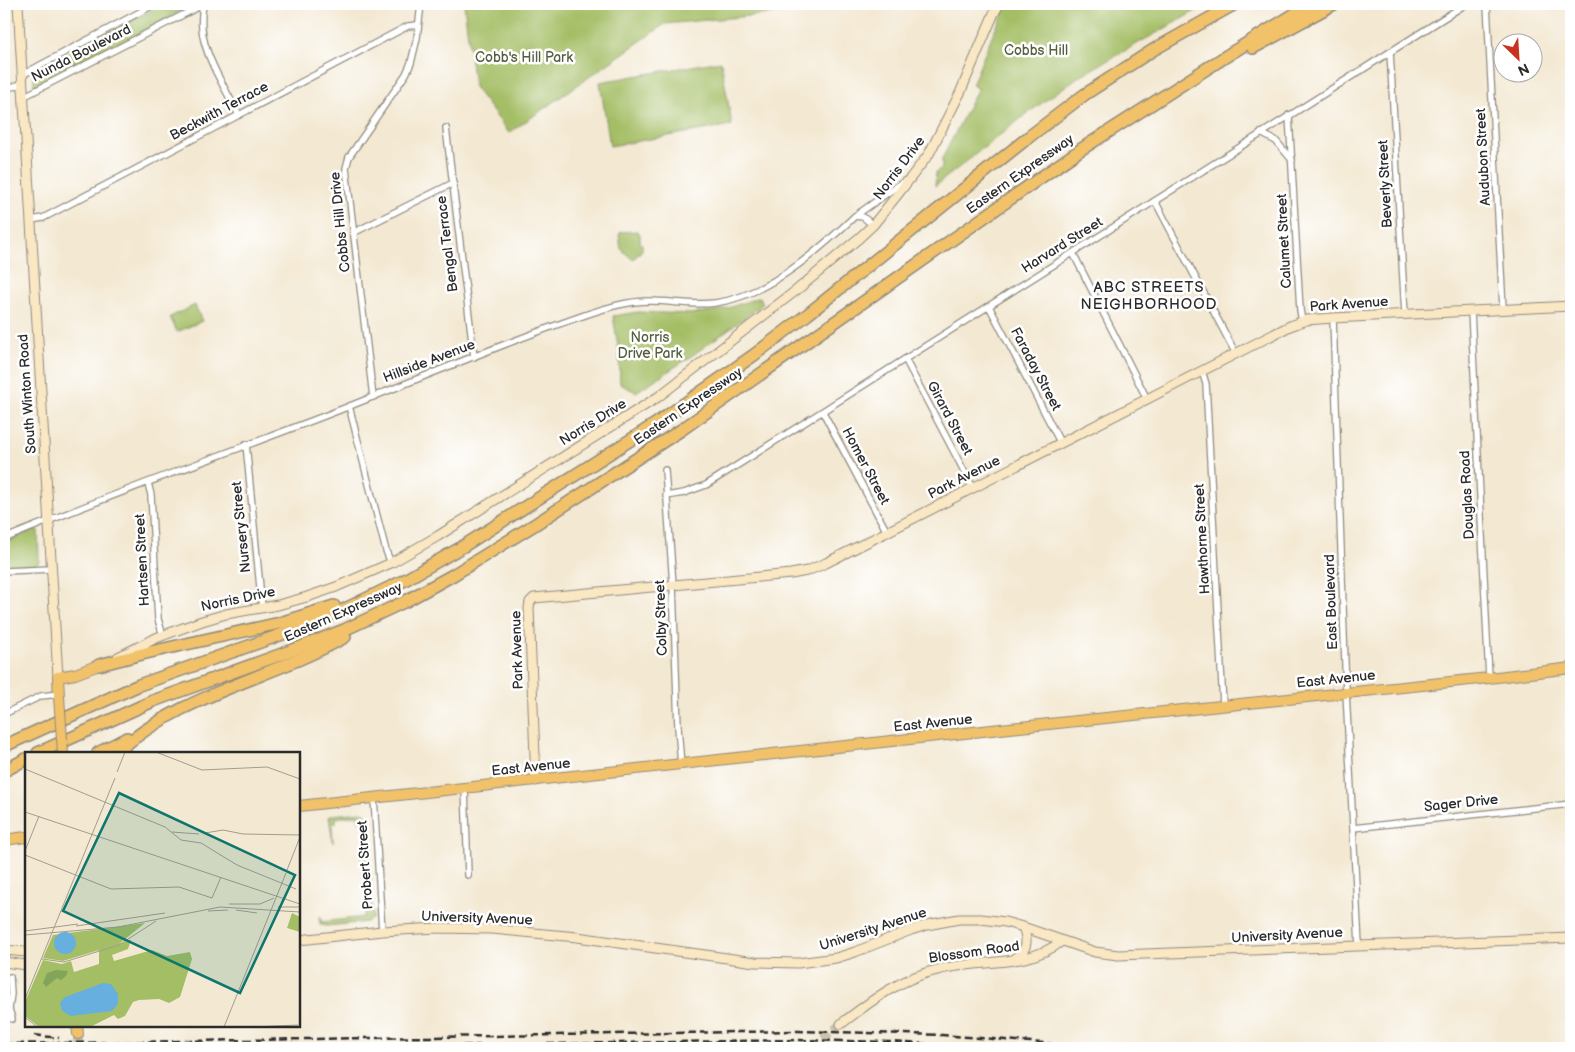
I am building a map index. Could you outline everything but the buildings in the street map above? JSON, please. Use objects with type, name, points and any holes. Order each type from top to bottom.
[{"type":"highway","name":"Eastern Expressway","points":[[40,752],[166,696],[338,633],[418,595],[499,547],[681,430],[1043,176],[1172,91],[1311,4]]},
{"type":"highway","points":[[1172,91],[1334,4]]},
{"type":"highway","name":"Eastern Expressway","points":[[4,746],[139,685],[305,625],[379,593],[462,548],[711,387],[792,327],[1057,115],[1135,61],[1231,6]]},
{"type":"highway","points":[[99,665],[280,623],[379,593]]},
{"type":"highway","points":[[100,752],[212,694],[306,657],[418,595]]},
{"type":"highway","points":[[117,752],[163,718]]},
{"type":"highway","points":[[4,770],[25,760]]},
{"type":"main road","name":"Norris Drive","points":[[58,677],[75,674],[99,665]]},
{"type":"main road","name":"East Avenue","points":[[300,806],[1571,668]]},
{"type":"main road","name":"South Winton Road","points":[[58,677],[62,752]]},
{"type":"main road","points":[[4,840],[25,837]]},
{"type":"street","name":"South Winton Road","points":[[18,4],[58,677]]},
{"type":"street","name":"Nunda Boulevard","points":[[4,89],[155,4]]},
{"type":"street","name":"Nunda Boulevard","points":[[23,98],[203,4]]},
{"type":"street","points":[[203,4],[202,28],[206,47],[239,115]]},
{"type":"street","name":"Cobbs Hill Drive","points":[[373,397],[346,174],[347,162],[406,74],[414,52],[421,4]]},
{"type":"street","name":"Norris Drive","points":[[99,665],[163,636],[213,617],[292,602],[321,593],[391,563],[446,531],[658,397],[798,290],[860,238],[872,225],[929,154],[951,112],[999,4]]},
{"type":"street","name":"Harvard Street","points":[[666,496],[684,493],[706,485],[1466,4]]},
{"type":"street","name":"Audubon Street","points":[[1487,4],[1503,309]]},
{"type":"street","name":"Beckwith Terrace","points":[[31,220],[43,218],[408,26],[418,25]]},
{"type":"street","name":"Beverly Street","points":[[1390,52],[1406,314]]},
{"type":"street","name":"Calumet Street","points":[[1289,115],[1302,321]]},
{"type":"street","name":"Bengal Terrace","points":[[446,128],[474,357]]},
{"type":"street","points":[[1262,133],[1276,141],[1292,160]]},
{"type":"street","name":"Hillside Avenue","points":[[4,539],[564,322],[623,303],[653,301],[714,303],[744,294],[776,279],[799,264],[862,210],[879,200],[917,170]]},
{"type":"street","points":[[353,233],[453,183]]},
{"type":"street","points":[[1155,201],[1236,354]]},
{"type":"street","points":[[855,216],[863,218],[872,225]]},
{"type":"street","points":[[1073,253],[1147,399]]},
{"type":"street","name":"Faraday Street","points":[[988,306],[1061,444]]},
{"type":"street","name":"Park Avenue","points":[[536,781],[529,608],[531,601],[543,597],[807,571],[1302,321],[1571,306]]},
{"type":"street","name":"Douglas Road","points":[[1471,311],[1489,678]]},
{"type":"street","name":"East Boulevard","points":[[1333,318],[1346,692],[1359,945]]},
{"type":"street","name":"Girard Street","points":[[905,359],[973,488]]},
{"type":"street","name":"Hawthorne Street","points":[[1202,371],[1206,387],[1223,705]]},
{"type":"street","points":[[349,406],[386,551],[391,563]]},
{"type":"street","name":"Homer Street","points":[[823,412],[886,532]]},
{"type":"street","name":"Nursery Street","points":[[246,444],[262,608]]},
{"type":"street","name":"Colby Street","points":[[665,470],[673,585],[681,765]]},
{"type":"street","name":"Hartsen Street","points":[[148,483],[151,495],[158,622],[163,636]]},
{"type":"street","points":[[4,571],[52,570]]},
{"type":"street","points":[[4,714],[41,696],[59,696]]},
{"type":"street","points":[[465,788],[468,875]]},
{"type":"street","name":"Probert Street","points":[[374,798],[382,931]]},
{"type":"street","name":"Sager Drive","points":[[1354,828],[1571,804]]},
{"type":"street","name":"University Avenue","points":[[300,940],[382,931],[462,928],[538,933],[755,962],[798,963],[836,958],[911,930],[959,919],[981,918],[1023,927],[1094,952],[1118,955],[1571,938]]},
{"type":"street","points":[[1012,960],[1021,955],[1025,948],[1026,936],[1023,927]]},
{"type":"street","name":"Blossom Road","points":[[841,1024],[883,992],[919,975],[960,965],[1025,959],[1052,949],[1062,941]]},
{"type":"street","points":[[4,950],[25,952]]},
{"type":"street","points":[[4,962],[25,965]]},
{"type":"street","points":[[10,978],[11,994],[6,1012],[12,1019]]},
{"type":"green space","points":[[163,4],[195,4],[34,87],[34,71]]},
{"type":"green space","name":"Cobb's Hill Park","points":[[464,4],[800,4],[792,12],[665,24],[509,133],[474,87]]},
{"type":"green space","name":"Cobbs Hill","points":[[1008,4],[1208,4],[1078,77],[1028,113],[935,186],[936,172],[942,168],[942,159],[978,88],[972,85],[994,31]]},
{"type":"green space","points":[[721,61],[732,125],[610,146],[600,82]]},
{"type":"green space","points":[[637,231],[640,234],[642,250],[633,260],[621,249],[619,235],[621,232]]},
{"type":"green space","name":"Norris Drive Park","points":[[760,297],[763,304],[689,358],[636,392],[620,384],[619,353],[613,316],[638,312],[690,314],[722,310]]},
{"type":"green space","points":[[195,305],[202,321],[177,332],[170,317]]},
{"type":"green space","points":[[38,530],[39,562],[35,565],[4,567],[4,542]]},
{"type":"green space","points":[[362,812],[367,817],[370,860],[365,861],[360,856],[366,854],[364,821],[359,821],[357,815],[336,818],[336,823],[332,824],[333,843],[329,817],[332,815]]},
{"type":"green space","points":[[367,869],[371,870],[373,918],[367,922],[320,925],[320,916],[322,922],[364,917],[364,910],[370,909],[367,876],[362,874]]},
{"type":"tunnel","points":[[813,1048],[841,1024]]},
{"type":"tunnel","points":[[78,1034],[78,1048]]},
{"type":"railway","points":[[4,1044],[798,1031],[942,1035],[1084,1048]]},
{"type":"railway","points":[[34,1035],[59,1038]]},
{"type":"railway","points":[[331,1046],[372,1047],[797,1040],[889,1042],[1001,1048]]},
{"type":"district","name":"ABC STREETS NEIGHBORHOOD","points":[[1149,296]]}]
